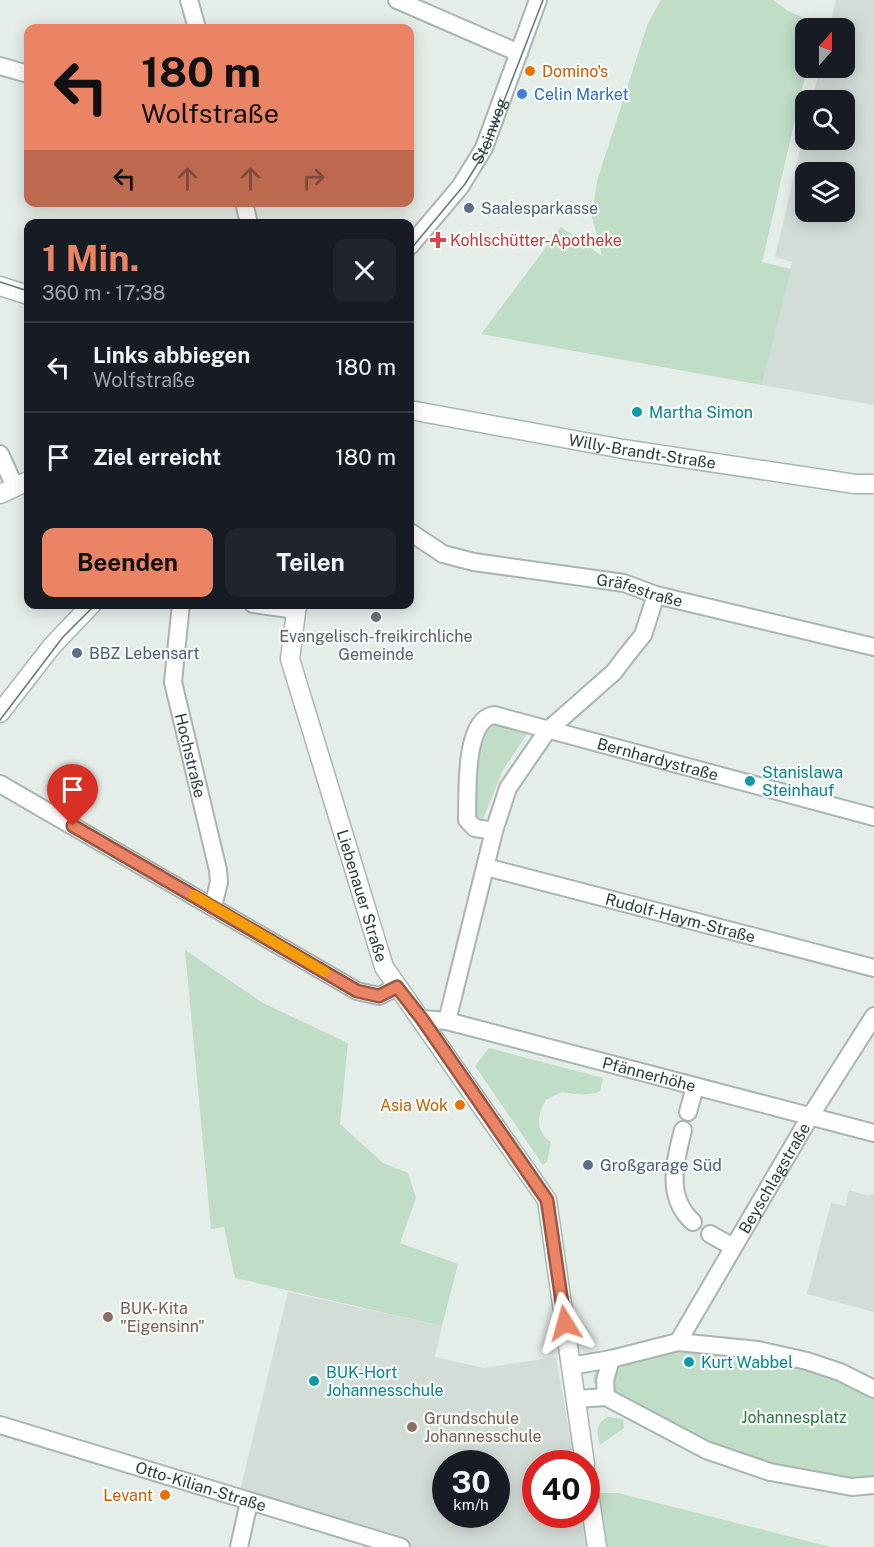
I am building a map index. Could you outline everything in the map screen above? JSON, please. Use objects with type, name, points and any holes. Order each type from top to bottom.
[{"type":"street","points":[[189,0],[196,24]]},
{"type":"street","points":[[397,0],[519,52]]},
{"type":"street","name":"Steinweg","points":[[414,241],[473,168],[495,123],[538,0]]},
{"type":"street","points":[[0,66],[24,73]]},
{"type":"street","points":[[1,290],[24,294]]},
{"type":"street","name":"Willy-Brandt-Straße","points":[[414,411],[736,467],[855,484],[874,484]]},
{"type":"street","points":[[0,454],[14,487]]},
{"type":"street","name":"Gräfestraße","points":[[414,535],[443,554],[474,562],[624,583],[656,595],[874,646]]},
{"type":"street","points":[[447,1021],[494,831],[508,788],[547,731],[614,672],[642,635],[656,595]]},
{"type":"street","points":[[0,713],[52,646],[87,609]]},
{"type":"street","name":"Hochstraße","points":[[180,609],[173,682],[218,870],[219,882],[213,907]]},
{"type":"street","name":"Liebenauer Straße","points":[[296,609],[290,658],[384,967],[547,1200],[583,1450]]},
{"type":"street","name":"Bernhardystraße","points":[[494,831],[475,828],[467,820],[472,745],[477,726],[484,718],[494,715],[874,817]]},
{"type":"street","points":[[0,784],[357,991],[379,996],[397,987]]},
{"type":"street","name":"Rudolf-Haym-Straße","points":[[486,867],[874,968]]},
{"type":"street","name":"Beyschlagstraße","points":[[678,1342],[811,1115],[874,1016]]},
{"type":"street","name":"Pfännerhöhe","points":[[422,1019],[447,1021],[874,1133]]},
{"type":"street","points":[[688,1112],[696,1087]]},
{"type":"street","points":[[683,1130],[676,1163],[676,1197],[680,1209],[693,1222]]},
{"type":"street","points":[[710,1234],[733,1247]]},
{"type":"street","points":[[571,1366],[611,1359],[678,1342],[758,1350],[807,1360],[840,1372],[874,1389]]},
{"type":"street","points":[[606,1397],[605,1381],[611,1359]]},
{"type":"street","points":[[576,1399],[606,1397],[706,1450],[761,1469],[829,1484],[852,1487],[874,1485]]},
{"type":"street","name":"Otto-Kilian-Straße","points":[[0,1425],[401,1547]]},
{"type":"street","points":[[239,1547],[249,1502]]},
{"type":"street","points":[[594,1528],[597,1547]]},
{"type":"shaded area","points":[[836,0],[874,0],[874,405],[762,385],[792,262],[775,257],[795,171],[795,222],[855,222],[855,162],[797,162],[800,150],[855,150],[855,90],[814,90],[818,78],[855,78],[855,18],[832,18]]},
{"type":"shaded area","points":[[849,1190],[869,1196],[874,1193],[874,1312],[807,1294],[831,1203],[845,1206]]},
{"type":"shaded area","name":"Grundschule Johannesschule","points":[[288,1292],[442,1326],[435,1357],[484,1368],[556,1357],[573,1450],[522,1450],[522,1528],[585,1528],[589,1547],[408,1547],[238,1499]]},
{"type":"green space","points":[[661,0],[773,0],[788,11],[805,18],[795,18],[795,78],[805,78],[802,90],[795,90],[795,120],[762,262],[791,269],[762,385],[481,334],[561,227],[602,256],[592,217],[597,181],[648,23]]},
{"type":"green space","points":[[487,721],[531,728],[503,770],[483,819],[474,817],[478,737]]},
{"type":"green space","points":[[185,950],[263,1003],[348,1043],[340,1124],[383,1163],[408,1173],[416,1198],[400,1243],[458,1264],[442,1326],[235,1278],[224,1227],[211,1229]]},
{"type":"green space","points":[[489,1048],[603,1078],[600,1091],[595,1093],[562,1092],[546,1100],[539,1122],[542,1133],[551,1142],[547,1162],[543,1165],[475,1066]]},
{"type":"green space","name":"Johannesplatz","points":[[678,1342],[807,1365],[874,1397],[874,1479],[859,1481],[779,1468],[703,1442],[593,1382],[596,1366]]},
{"type":"green space","points":[[608,1417],[623,1419],[624,1428],[600,1445],[599,1425]]},
{"type":"green space","points":[[600,1493],[618,1493],[831,1547],[597,1547],[594,1528],[600,1528]]},
{"type":"tram line","points":[[414,245],[465,184],[483,155],[543,0]]},
{"type":"tram line","points":[[0,282],[24,290]]},
{"type":"tram line","points":[[0,720],[63,637],[91,609]]},
{"type":"slow traffic","points":[[194,895],[325,972]]},
{"type":"place","name":"Domino's","points":[[530,71]]},
{"type":"place","name":"Celin Market","points":[[522,94]]},
{"type":"place","name":"Saalesparkasse","points":[[469,208]]},
{"type":"place","name":"Kohlschütter-Apotheke","points":[[438,240]]},
{"type":"place","name":"Martha Simon","points":[[637,412]]},
{"type":"place","name":"Evangelisch-freikirchliche Gemeinde","points":[[376,617]]},
{"type":"place","name":"BBZ Lebensart","points":[[77,653]]},
{"type":"place","name":"Stanislawa Steinhauf","points":[[750,781]]},
{"type":"place","name":"Asia Wok","points":[[460,1105]]},
{"type":"place","name":"Großgarage Süd","points":[[588,1165]]},
{"type":"place","name":"BUK-Kita \"Eigensinn\"","points":[[108,1317]]},
{"type":"place","name":"Kurt Wabbel","points":[[689,1362]]},
{"type":"place","name":"BUK-Hort Johannesschule","points":[[314,1381]]},
{"type":"place","name":"Grundschule Johannesschule","points":[[412,1427]]},
{"type":"place","name":"Levant","points":[[165,1495]]},
{"type":"route","points":[[73,826],[357,991],[379,996],[397,987],[541,1187],[549,1208],[565,1323]]}]
